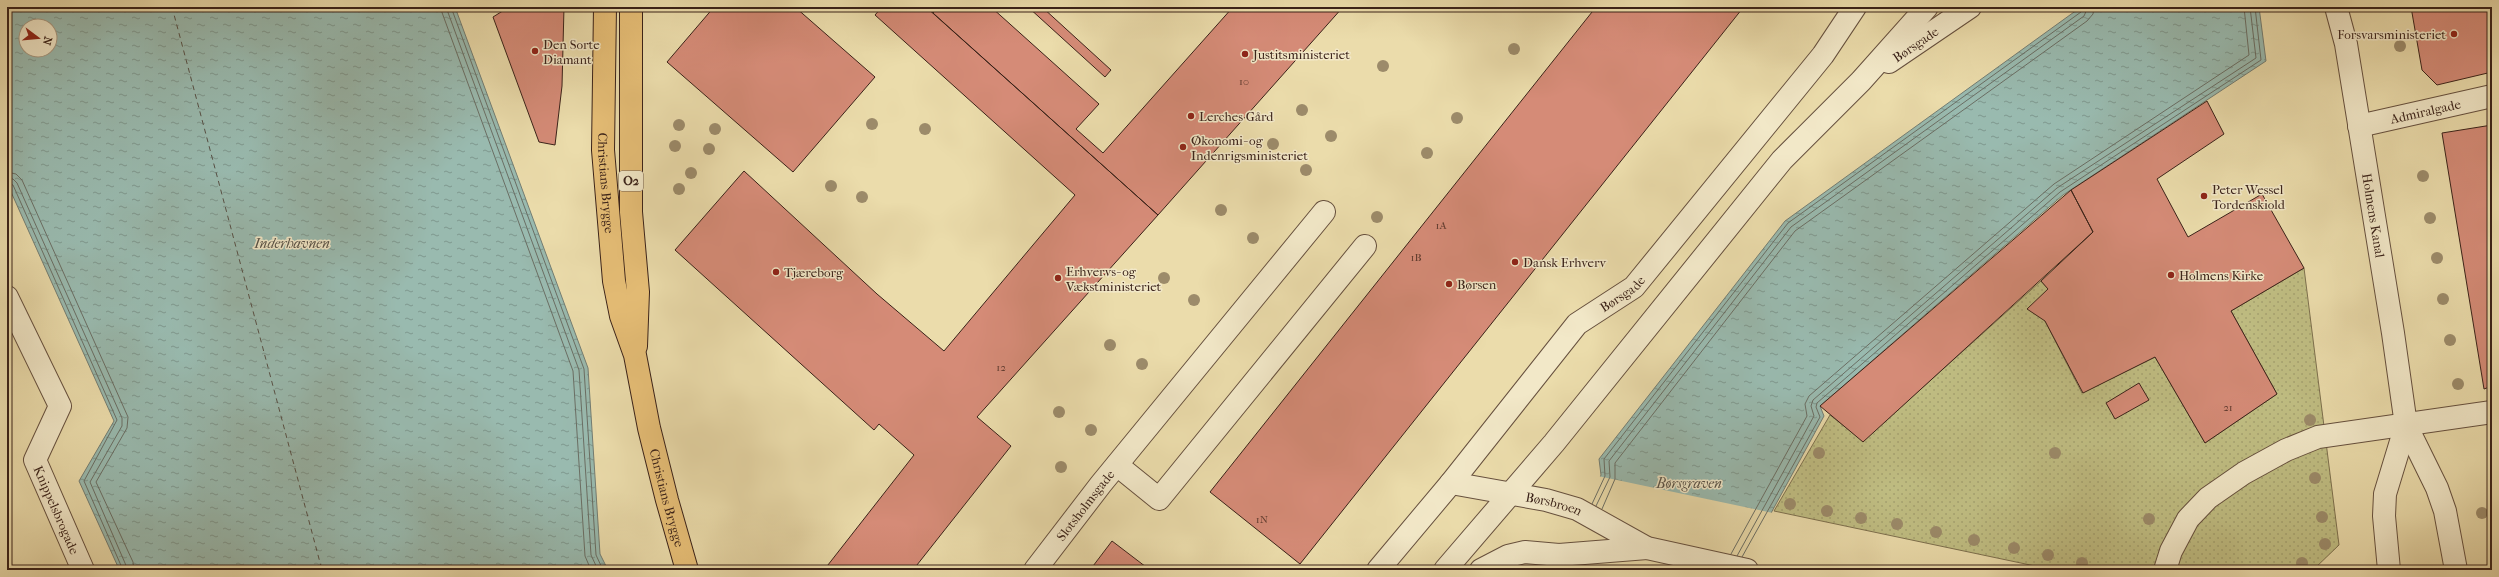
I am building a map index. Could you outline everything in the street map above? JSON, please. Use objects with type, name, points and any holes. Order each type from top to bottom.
[{"type":"main road","name":"Christians Brygge","points":[[605,7],[604,150],[609,236],[618,302],[635,355],[658,463],[687,570]]},
{"type":"main road","name":"Christians Brygge","points":[[631,7],[631,205],[638,292],[635,355]]},
{"type":"street","name":"Børsgade","points":[[1378,570],[1451,483],[1577,324],[1634,287],[1823,55],[1855,7]]},
{"type":"street","name":"Børsgade","points":[[1445,570],[1512,493],[1782,160],[1862,81],[1927,7]]},
{"type":"street","name":"Børsgade","points":[[1862,81],[1970,7]]},
{"type":"street","name":"Holmens Kanal","points":[[2336,7],[2346,44],[2393,333],[2406,425],[2437,488],[2445,511],[2456,570]]},
{"type":"street","name":"Admiralgade","points":[[2359,126],[2492,96]]},
{"type":"street","name":"Slotsholmsgade","points":[[1034,570],[1136,441],[1324,212]]},
{"type":"street","points":[[1117,465],[1159,498],[1365,246]]},
{"type":"street","name":"Knippelsbrogade","points":[[7,297],[60,406],[35,460],[83,570]]},
{"type":"street","points":[[2164,570],[2188,519],[2208,498],[2244,473],[2286,450],[2318,437],[2492,412]]},
{"type":"street","name":"Holmens Kanal","points":[[2388,570],[2384,516],[2385,494],[2406,425]]},
{"type":"street","name":"Børsbroen","points":[[1451,483],[1512,493],[1577,508],[1647,548]]},
{"type":"street","name":"Børsbroen","points":[[1481,570],[1508,556],[1525,552],[1558,555],[1647,548],[1747,570]]},
{"type":"shaded area","points":[[2304,268],[2339,545],[2313,570],[2054,570],[1774,511],[1830,415],[1863,441],[2041,281],[2048,289],[2045,321],[2082,393],[2155,357],[2205,443],[2277,394],[2231,311]]},
{"type":"water","name":"Inderhavnen","points":[[7,7],[455,7],[588,368],[600,554],[608,570],[118,570],[119,569],[79,481],[114,421],[7,183]]},
{"type":"water","name":"Børsgraven","points":[[2081,7],[2259,7],[2266,61],[2063,195],[1820,406],[1824,416],[1740,570],[1561,570],[1601,475],[1599,459],[1785,221]]},
{"type":"pier","points":[[1598,476],[1773,513],[1742,570],[1559,570]]},
{"type":"building","name":"Den Sorte Diamant","points":[[509,7],[564,7],[562,86],[555,145],[539,142],[493,17]]},
{"type":"building","points":[[714,7],[795,7],[875,77],[793,172],[667,62]]},
{"type":"building","name":"Tjæreborg","points":[[882,7],[926,7],[1158,215],[977,417],[1011,446],[913,570],[824,570],[914,455],[879,424],[874,430],[675,250],[744,171],[877,294],[944,351],[1075,195],[875,15]]},
{"type":"building","points":[[926,7],[938,7],[933,13]]},
{"type":"building","name":"Lerches Gård","points":[[938,7],[991,7],[1099,104],[1076,129],[1103,153],[1233,7],[1343,7],[1158,215],[933,13]]},
{"type":"building","points":[[1028,7],[1042,7],[1111,70],[1105,77]]},
{"type":"building","name":"Børsen","points":[[1596,7],[1742,9],[1300,564],[1210,492]]},
{"type":"building","points":[[2411,7],[2492,7],[2492,72],[2437,85],[2422,70]]},
{"type":"building","name":"Holmens Kirke","points":[[2207,101],[2224,134],[2157,179],[2188,237],[2262,194],[2304,268],[2231,311],[2277,394],[2205,443],[2155,357],[2083,393],[2045,321],[2027,309],[2048,289],[2041,281],[2093,232],[2071,190]]},
{"type":"building","points":[[2492,125],[2492,386],[2484,389],[2442,133]]},
{"type":"building","points":[[2071,190],[2093,232],[1863,442],[1820,406]]},
{"type":"building","points":[[2139,383],[2149,400],[2115,419],[2106,403]]},
{"type":"building","points":[[1112,541],[1150,570],[1090,570]]},
{"type":"ferry route","points":[[172,7],[322,570]]},
{"type":"place","name":"Forsvarsministeriet","points":[[2454,34]]},
{"type":"place","name":"Den Sorte Diamant","points":[[535,51]]},
{"type":"place","name":"Justitsministeriet","points":[[1245,54]]},
{"type":"place","name":"Lerches Gård","points":[[1191,116]]},
{"type":"place","name":"Økonomi- og Indenrigsministeriet","points":[[1183,147]]},
{"type":"place","name":"Peter Wessel Tordenskiold","points":[[2204,196]]},
{"type":"place","name":"Dansk Erhverv","points":[[1515,262]]},
{"type":"place","name":"Tjæreborg","points":[[776,272]]},
{"type":"place","name":"Holmens Kirke","points":[[2171,275]]},
{"type":"place","name":"Erhvervs- og Vækstministeriet","points":[[1058,278]]},
{"type":"place","name":"Børsen","points":[[1449,284]]}]
